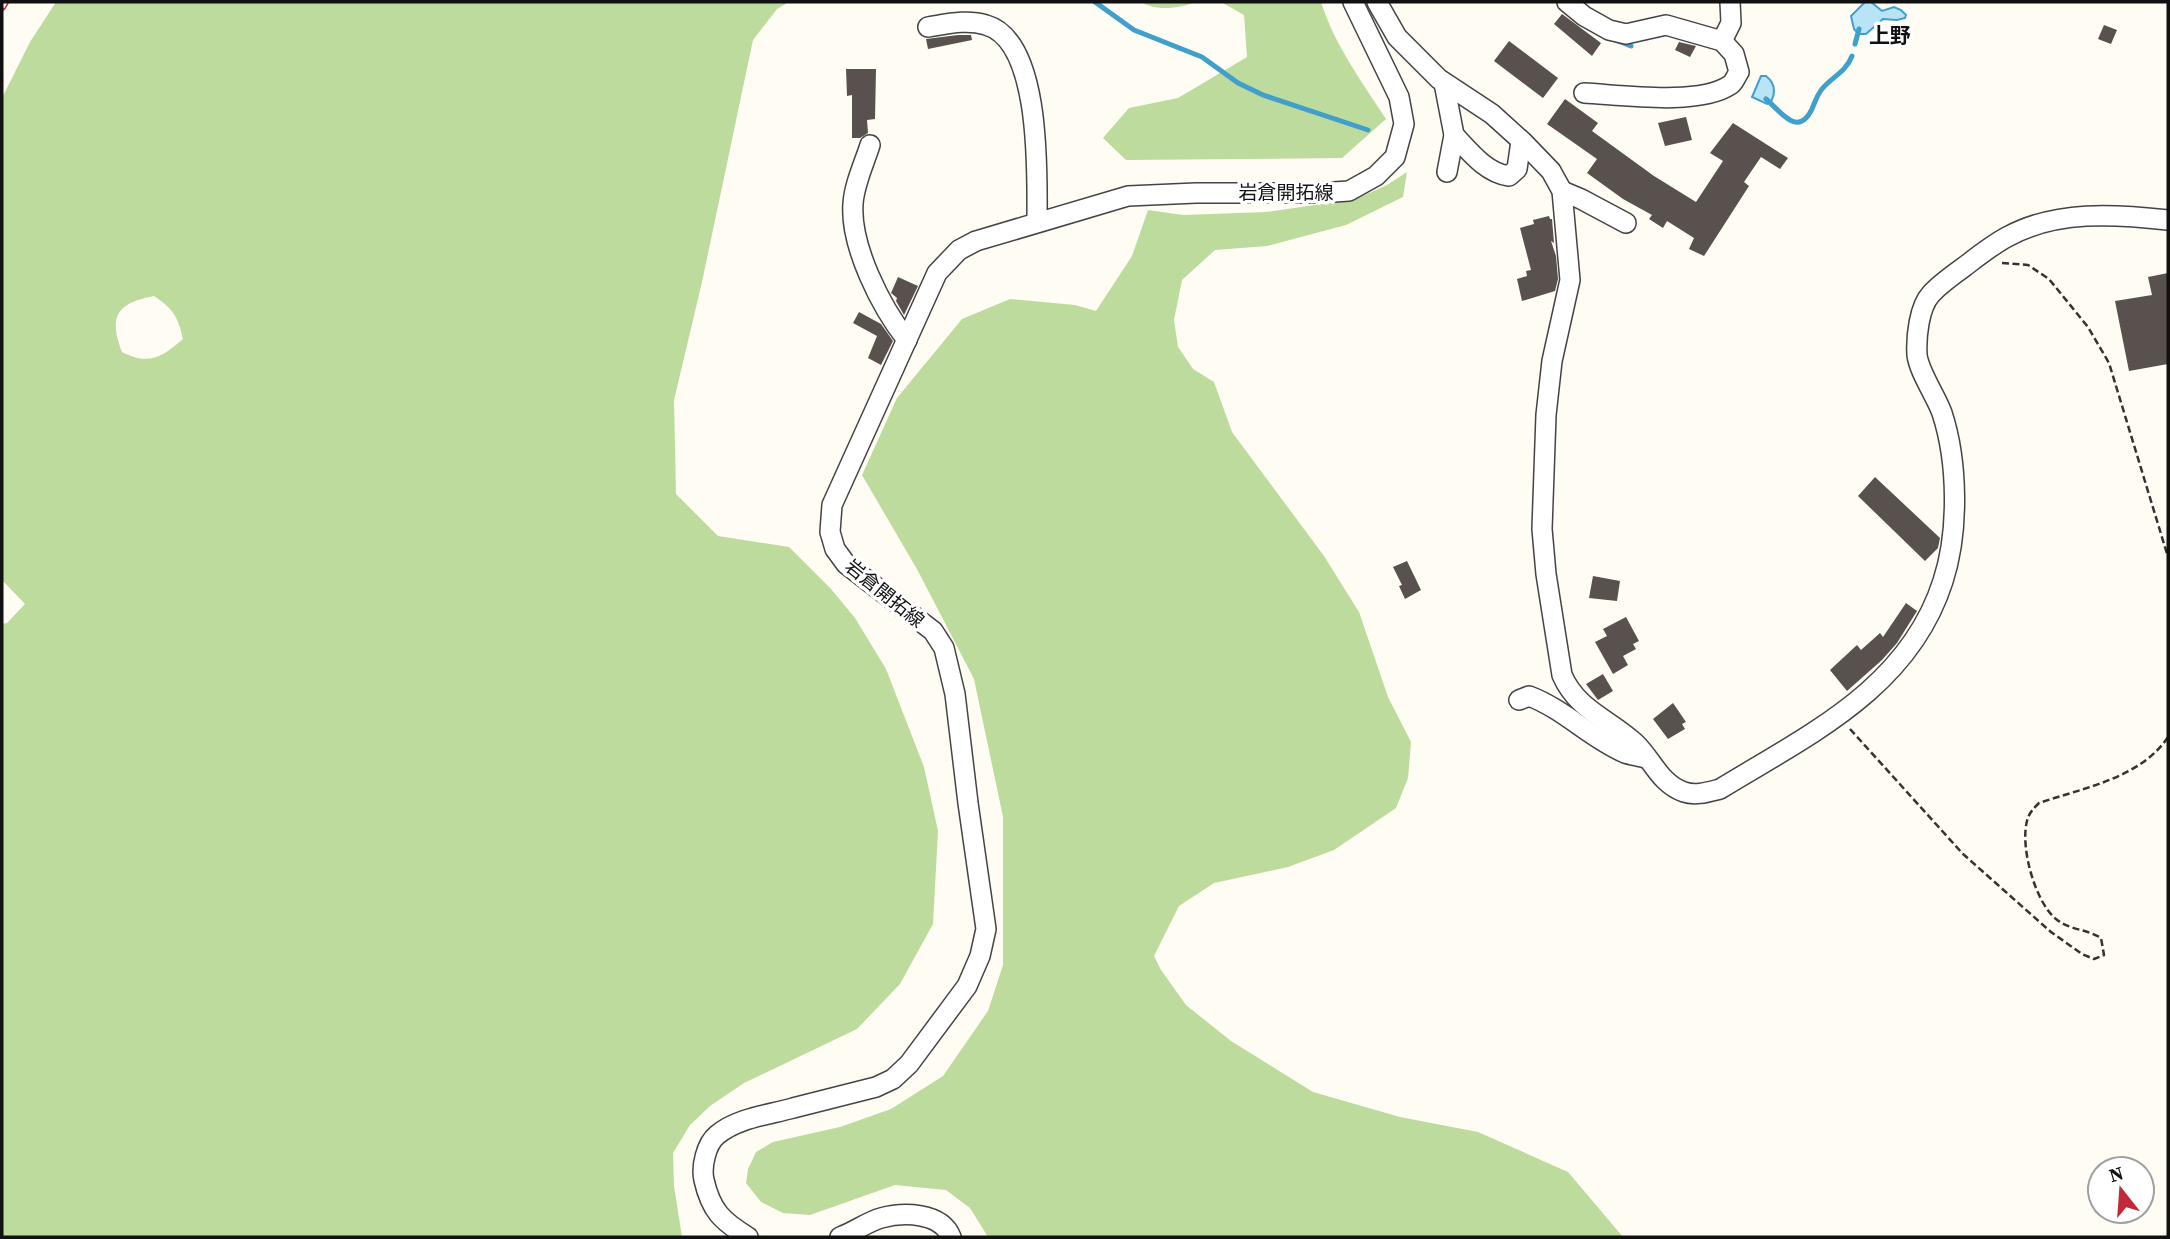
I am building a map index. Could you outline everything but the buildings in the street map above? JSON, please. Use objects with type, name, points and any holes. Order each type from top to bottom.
[{"type":"street","name":"岩倉開拓線","points":[[748,1237],[729,1225],[715,1211],[708,1195],[703,1175],[707,1150],[716,1136],[743,1121],[876,1087],[893,1079],[909,1063],[967,986],[980,956],[986,929],[955,694],[944,648],[933,631],[846,564],[835,549],[830,532],[832,505],[937,273],[959,250],[976,241],[1128,196],[1349,191],[1376,176],[1395,157],[1404,124],[1399,97],[1353,2]]},
{"type":"street","points":[[1377,2],[1397,37],[1444,83],[1492,114],[1521,141],[1551,171],[1562,191],[1570,281],[1552,361],[1546,415],[1542,529],[1546,574],[1562,675],[1568,689],[1582,704],[1632,740],[1670,785],[1684,792],[1699,794],[1720,789],[1839,716],[1862,698],[1907,652],[1925,624],[1943,581],[1952,546],[1954,493],[1941,413],[1917,358],[1918,324],[1929,295],[2007,237],[2050,222],[2094,215],[2128,215],[2168,220]]},
{"type":"street","points":[[1567,2],[1584,16],[1609,30],[1626,34],[1666,26],[1722,41],[1734,54],[1739,72],[1732,85],[1687,98],[1584,93]]},
{"type":"street","points":[[1722,41],[1731,23],[1730,2]]},
{"type":"street","points":[[928,27],[967,21],[989,25],[1007,38],[1021,65],[1034,111],[1037,222]]},
{"type":"street","points":[[1444,83],[1454,135],[1447,172]]},
{"type":"street","points":[[1454,135],[1475,157],[1498,174],[1509,176],[1517,169],[1521,141]]},
{"type":"street","points":[[870,145],[853,202],[854,226],[868,273],[891,319],[907,340]]},
{"type":"street","points":[[1562,191],[1626,223]]},
{"type":"street","points":[[1519,700],[1529,696],[1546,703],[1625,752],[1646,758]]},
{"type":"street","points":[[840,1237],[880,1218],[910,1215],[935,1219],[951,1237]]},
{"type":"path","points":[[1971,262],[2028,265],[2049,279],[2088,327],[2109,363],[2168,557]]},
{"type":"path","points":[[1839,716],[1962,854],[2051,932],[2081,954],[2095,959],[2104,955],[2101,938],[2057,920],[2045,907],[2035,888],[2027,850],[2026,824],[2030,811],[2039,803],[2120,775],[2148,759],[2168,737]]},
{"type":"green space","points":[[56,2],[789,2],[777,9],[753,40],[674,400],[676,494],[718,536],[789,547],[831,589],[855,618],[886,669],[924,767],[938,831],[933,924],[900,984],[857,1029],[744,1083],[710,1106],[690,1125],[673,1153],[674,1186],[682,1237],[2,1237],[2,624],[7,623],[25,604],[2,580],[2,98],[30,42]],"holes":[[[154,296],[174,314],[183,339],[155,358],[140,358],[122,352],[116,329],[119,313],[131,303]]]},
{"type":"green space","points":[[1141,2],[1197,2],[1169,8],[1154,7]]},
{"type":"green space","points":[[1221,2],[1321,2],[1341,48],[1386,119],[1342,158],[1126,160],[1103,138],[1129,108],[1178,98],[1247,57],[1244,15]]},
{"type":"green space","points":[[1407,172],[1403,197],[1346,225],[1267,246],[1215,250],[1182,280],[1174,320],[1178,347],[1193,369],[1214,382],[1232,432],[1324,556],[1359,612],[1388,697],[1411,742],[1408,778],[1396,808],[1334,850],[1288,867],[1214,883],[1179,906],[1154,956],[1186,1005],[1231,1041],[1313,1092],[1400,1117],[1478,1132],[1568,1172],[1623,1237],[988,1237],[970,1208],[946,1190],[895,1185],[810,1215],[783,1213],[761,1202],[746,1183],[748,1169],[756,1152],[773,1142],[840,1127],[891,1109],[943,1076],[988,1011],[1003,965],[1003,817],[974,679],[918,571],[862,475],[897,398],[962,319],[1010,299],[1075,305],[1096,311],[1132,256],[1148,210],[1183,215],[1266,212],[1356,199],[1387,185]]},
{"type":"water","points":[[1865,2],[1871,2],[1882,11],[1894,7],[1906,15],[1905,18],[1883,19],[1866,34],[1859,34],[1854,29],[1851,16]]},
{"type":"water","points":[[1761,76],[1766,76],[1774,88],[1773,98],[1767,104],[1752,97]]},
{"type":"waterway","points":[[1095,2],[1134,30],[1202,57],[1238,83],[1263,95],[1368,130]]},
{"type":"waterway","points":[[1855,44],[1859,29]]},
{"type":"waterway","points":[[1618,41],[1631,46]]},
{"type":"waterway","points":[[1766,99],[1789,120],[1801,122],[1807,117],[1822,89],[1843,70],[1852,56]]},
{"type":"railway","points":[[2,7],[5,2]]},
{"type":"district","name":"上野","points":[[1890,35]]}]
